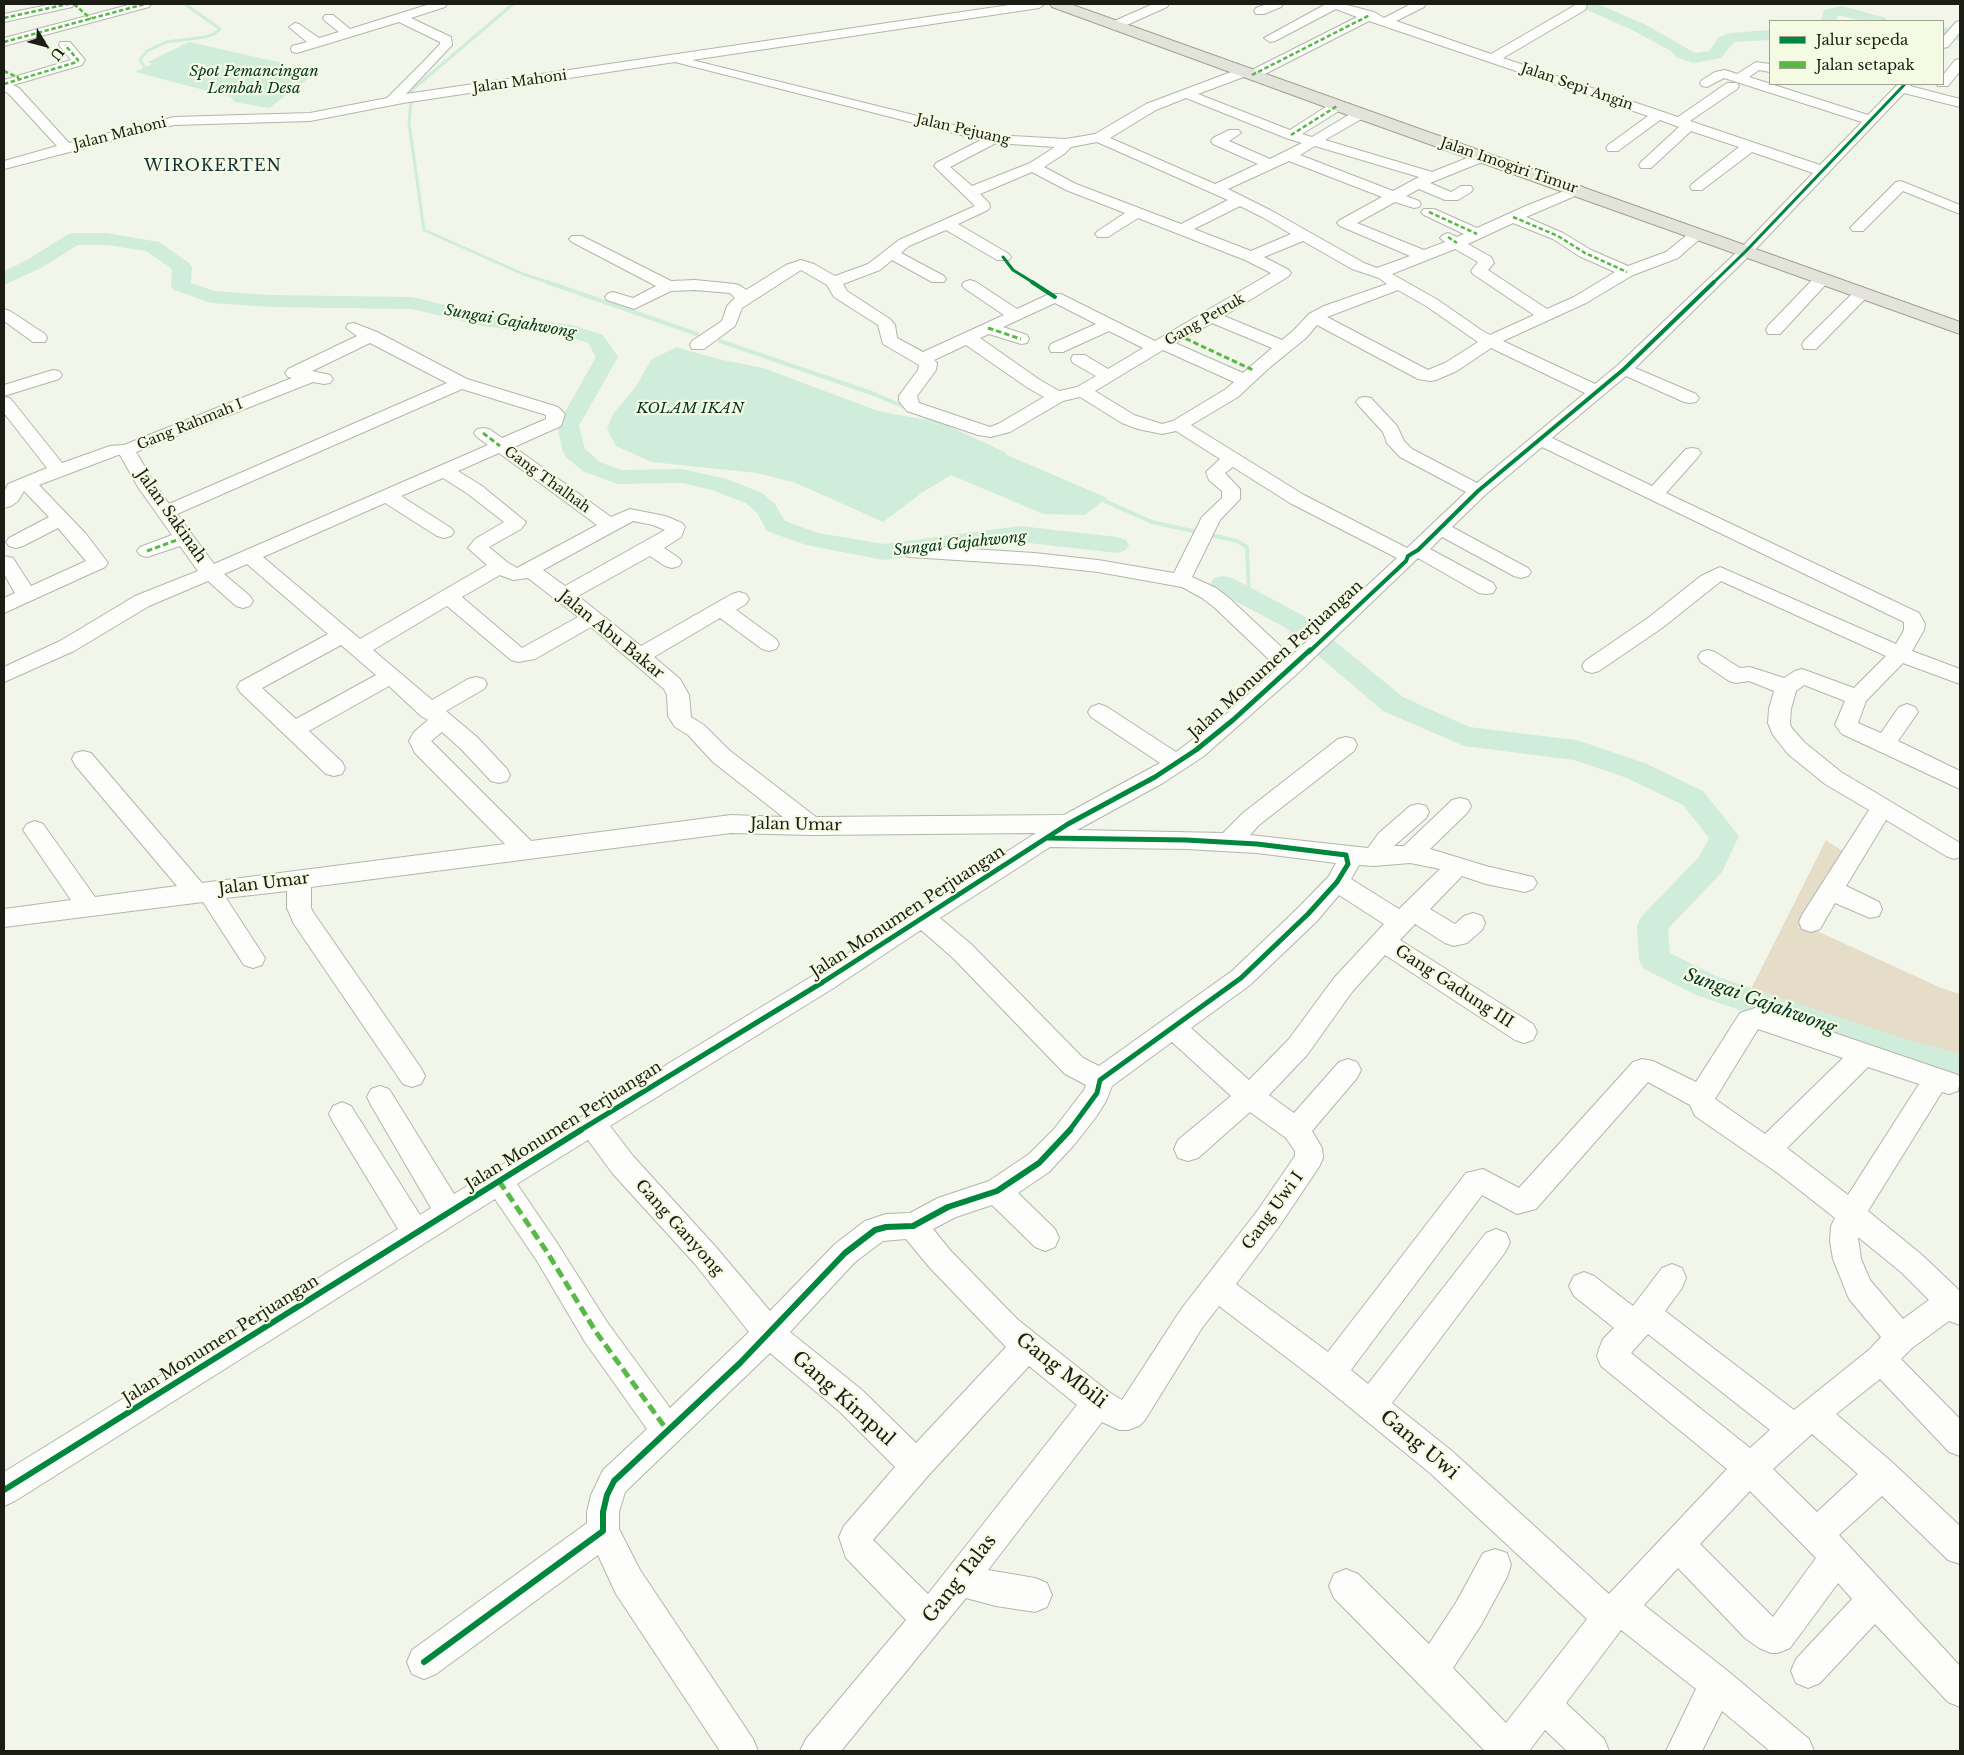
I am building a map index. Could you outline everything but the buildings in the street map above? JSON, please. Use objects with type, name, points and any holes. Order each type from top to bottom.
[{"type":"main road","name":"Jalan Imogiri Timur","points":[[1057,4],[1960,328]]},
{"type":"street","points":[[4,18],[68,4]]},
{"type":"street","points":[[74,4],[91,19]]},
{"type":"street","points":[[4,42],[145,4]]},
{"type":"street","points":[[297,49],[400,18],[415,8],[441,4]]},
{"type":"street","name":"Jalan Mahoni","points":[[4,165],[174,121],[310,117],[397,100],[840,32],[1039,4]]},
{"type":"street","points":[[1116,25],[1163,4]]},
{"type":"street","points":[[1260,11],[1277,4]]},
{"type":"street","points":[[1305,48],[1273,36],[1333,4]]},
{"type":"street","name":"Jalan Sepi Angin","points":[[1333,4],[1354,6],[1370,15],[1387,21],[1822,171]]},
{"type":"street","points":[[1387,21],[1420,4]]},
{"type":"street","points":[[1494,58],[1581,7]]},
{"type":"street","name":"Jalan Pejuang","points":[[673,59],[994,139],[1066,143],[1099,138],[1151,107],[1248,74],[1370,15]]},
{"type":"street","points":[[329,18],[349,34]]},
{"type":"street","points":[[397,100],[447,42],[400,18]]},
{"type":"street","points":[[295,27],[317,43]]},
{"type":"street","points":[[39,34],[49,48]]},
{"type":"street","points":[[4,85],[19,78],[77,62],[78,60],[66,45]]},
{"type":"street","points":[[1944,81],[1960,64]]},
{"type":"street","points":[[1646,165],[1684,124],[1757,65],[1769,68]]},
{"type":"street","points":[[4,71],[19,78]]},
{"type":"street","points":[[1707,83],[1722,74],[1736,82],[1871,120]]},
{"type":"street","points":[[4,85],[14,90],[66,148]]},
{"type":"street","points":[[1930,96],[1940,85]]},
{"type":"street","points":[[1902,86],[1960,104]]},
{"type":"street","name":"Jalan Monumen Perjuangan","points":[[4,1490],[498,1181],[823,982],[1058,831],[1155,777],[1176,763],[1233,720],[1406,561],[1478,491],[1624,369],[1746,252],[1902,86]]},
{"type":"street","points":[[1187,94],[1291,135],[1425,180],[1451,198],[1466,189]]},
{"type":"street","points":[[1291,135],[1337,106]]},
{"type":"street","points":[[1289,156],[1360,114]]},
{"type":"street","points":[[1613,148],[1659,115]]},
{"type":"street","points":[[1234,133],[1218,141],[1272,157],[1289,156],[1414,204]]},
{"type":"street","points":[[1099,138],[1240,200],[1371,273],[1381,274],[1432,303],[1475,334],[1597,392]]},
{"type":"street","points":[[1626,138],[1659,150]]},
{"type":"street","points":[[890,253],[904,243],[983,207],[941,166],[994,139]]},
{"type":"street","points":[[969,192],[1035,166],[1059,152],[1066,143]]},
{"type":"street","points":[[1697,187],[1750,146]]},
{"type":"street","points":[[1216,189],[1272,157]]},
{"type":"street","points":[[1251,257],[1345,223],[1425,180],[1482,157]]},
{"type":"street","name":"Gang Petruk","points":[[922,359],[1014,314],[1055,297],[1108,325],[1159,346],[1212,317],[1283,273],[1251,257],[1055,180],[1039,171],[1035,166]]},
{"type":"street","points":[[1858,228],[1901,185],[1960,210]]},
{"type":"street","points":[[1381,274],[1424,256],[1452,240],[1476,234],[1577,190]]},
{"type":"street","points":[[1182,229],[1240,200]]},
{"type":"street","points":[[1104,234],[1137,212]]},
{"type":"street","points":[[1429,212],[1476,234]]},
{"type":"street","points":[[1513,217],[1558,236],[1585,253],[1627,272]]},
{"type":"street","points":[[1345,223],[1424,256]]},
{"type":"street","points":[[947,224],[1003,257]]},
{"type":"street","points":[[1315,317],[1427,376],[1451,367],[1490,341],[1580,300],[1627,272],[1672,255],[1697,234]]},
{"type":"street","points":[[576,239],[668,286],[725,287],[735,289],[745,298]]},
{"type":"street","points":[[1452,240],[1485,260],[1486,263],[1479,271],[1547,316]]},
{"type":"street","points":[[834,282],[891,272],[890,253]]},
{"type":"street","points":[[890,253],[938,279]]},
{"type":"street","points":[[698,345],[729,323],[735,306],[745,298],[792,268],[801,265],[813,269],[834,282],[840,294],[887,325],[889,340],[928,363],[922,377],[908,396],[908,401],[913,407],[984,431],[991,432],[1004,428],[1057,397],[1083,391],[1159,346],[1250,376]]},
{"type":"street","points":[[1774,330],[1822,279]]},
{"type":"street","points":[[970,285],[1014,314]]},
{"type":"street","points":[[1083,391],[1120,414],[1144,425],[1162,429],[1179,425],[1232,393],[1300,334],[1315,317],[1330,309],[1398,285]]},
{"type":"street","points":[[613,297],[634,304],[668,286]]},
{"type":"street","points":[[1810,345],[1862,293]]},
{"type":"street","points":[[1212,317],[1284,346]]},
{"type":"street","points":[[6,318],[39,338]]},
{"type":"street","points":[[1057,348],[1108,325]]},
{"type":"street","points":[[243,601],[210,573],[556,422],[556,414],[552,411],[461,383],[354,328]]},
{"type":"street","points":[[988,328],[1021,339]]},
{"type":"street","points":[[1178,335],[1250,376]]},
{"type":"street","points":[[289,392],[287,378],[292,373],[371,336]]},
{"type":"street","points":[[968,338],[1034,384],[1057,397]]},
{"type":"street","points":[[1079,359],[1108,376]]},
{"type":"street","points":[[1624,369],[1690,398]]},
{"type":"street","points":[[53,375],[4,394],[58,470]]},
{"type":"street","name":"Gang Rahmah I","points":[[4,502],[11,497],[15,488],[26,482],[116,450],[129,456],[289,392],[312,376],[324,379]]},
{"type":"street","points":[[166,512],[461,383]]},
{"type":"street","points":[[1365,402],[1391,430],[1396,443],[1406,453],[1478,491]]},
{"type":"street","points":[[972,413],[1004,428]]},
{"type":"street","points":[[1179,425],[1297,499],[1360,533],[1413,553],[1486,588]]},
{"type":"street","name":"Gang Thalhah","points":[[483,434],[611,526]]},
{"type":"street","points":[[1539,439],[1912,618],[1915,624],[1914,630],[1900,654],[1857,698],[1846,724],[1847,727],[1958,776]]},
{"type":"street","points":[[1654,495],[1692,453]]},
{"type":"street","name":"Jalan Sakinah","points":[[4,675],[67,646],[142,601],[210,573],[147,487],[129,456]]},
{"type":"street","points":[[1182,580],[1212,517],[1231,499],[1231,489],[1216,476],[1215,472],[1232,458]]},
{"type":"street","points":[[444,471],[475,490],[516,522],[514,525],[482,543],[478,548],[500,566],[514,574],[520,574],[632,515],[658,520],[675,527],[674,533],[650,548],[563,596]]},
{"type":"street","points":[[4,606],[26,594],[98,563],[79,538],[26,482]]},
{"type":"street","points":[[387,496],[444,532]]},
{"type":"street","points":[[16,542],[60,519]]},
{"type":"street","points":[[1439,528],[1521,572]]},
{"type":"street","points":[[147,551],[185,537]]},
{"type":"street","points":[[650,548],[672,562]]},
{"type":"street","points":[[910,551],[1034,559],[1098,566],[1182,580],[1209,593],[1291,668]]},
{"type":"street","points":[[249,556],[469,743],[499,775]]},
{"type":"street","points":[[6,562],[26,594]]},
{"type":"street","points":[[359,649],[500,566]]},
{"type":"street","name":"Jalan Abu Bakar","points":[[530,569],[672,684],[678,695],[679,716],[683,722],[696,730],[720,756],[811,826]]},
{"type":"street","points":[[1592,666],[1655,623],[1708,580],[1720,573],[1900,654],[1960,677]]},
{"type":"street","points":[[447,596],[469,612],[518,655],[528,654],[592,618]]},
{"type":"street","points":[[639,656],[739,599]]},
{"type":"street","points":[[721,609],[769,644]]},
{"type":"street","points":[[334,768],[248,687],[343,636]]},
{"type":"street","points":[[1708,657],[1736,676],[1750,674],[1786,687]]},
{"type":"street","points":[[1857,698],[1804,675],[1786,687],[1780,709],[1779,723],[1796,748],[1833,778],[1954,850]]},
{"type":"street","points":[[294,730],[391,676]]},
{"type":"street","points":[[476,684],[436,716],[420,741],[525,850]]},
{"type":"street","points":[[1099,712],[1176,763]]},
{"type":"street","points":[[1885,744],[1907,712]]},
{"type":"street","points":[[1229,842],[1251,819],[1346,746]]},
{"type":"street","points":[[83,759],[203,892],[252,958]]},
{"type":"street","points":[[1410,854],[1460,806]]},
{"type":"street","points":[[1811,922],[1882,806]]},
{"type":"street","points":[[1374,857],[1387,839],[1418,812]]},
{"type":"street","name":"Jalan Umar","points":[[4,918],[731,824],[1058,831],[1229,842],[1374,857],[1410,854],[1437,859],[1486,875],[1525,883]]},
{"type":"street","points":[[35,830],[89,907]]},
{"type":"street","points":[[741,1751],[628,1582],[604,1531],[602,1512],[614,1481],[740,1363],[822,1276],[863,1238],[886,1227],[913,1226],[948,1207],[997,1191],[1039,1163],[1087,1109],[1097,1093],[1100,1080],[1241,978],[1308,914],[1337,882],[1348,864],[1346,855]]},
{"type":"street","points":[[1188,1150],[1250,1096],[1298,1047],[1343,985],[1458,866]]},
{"type":"street","points":[[299,880],[298,902],[303,917],[412,1076]]},
{"type":"street","points":[[1337,882],[1407,917],[1454,936],[1458,936],[1473,923]]},
{"type":"street","points":[[1830,890],[1870,909]]},
{"type":"street","points":[[922,917],[962,951],[1074,1066],[1100,1080]]},
{"type":"street","name":"Gang Gadung III","points":[[1384,942],[1524,1032]]},
{"type":"street","points":[[1701,1098],[1749,1020],[1753,1018],[1758,1018],[1943,1081],[1851,1214],[1845,1226],[1844,1241],[1847,1259],[1859,1289],[1891,1349],[1960,1441]]},
{"type":"street","name":"Gang Uwi I","points":[[1173,1027],[1250,1096],[1296,1130],[1308,1148],[1309,1158],[1306,1165],[1268,1220],[1216,1286]]},
{"type":"street","points":[[1766,1151],[1863,1055]]},
{"type":"street","points":[[1296,1130],[1348,1070]]},
{"type":"street","points":[[1331,1373],[1476,1182],[1482,1181],[1517,1201],[1526,1200],[1642,1070],[1653,1072],[1701,1098],[1704,1108],[1708,1113],[1789,1165],[1910,1263],[1956,1307],[1891,1349],[1750,1468],[1615,1612],[1542,1704],[1508,1751],[1432,1671],[1346,1586]]},
{"type":"street","points":[[380,1097],[449,1212]]},
{"type":"street","points":[[342,1114],[416,1233]]},
{"type":"street","name":"Gang Ganyong","points":[[592,1123],[622,1165],[705,1255],[769,1332]]},
{"type":"street","points":[[498,1181],[548,1252],[570,1292],[596,1332],[667,1430]]},
{"type":"street","points":[[997,1191],[1045,1238]]},
{"type":"street","name":"Gang Mbili","points":[[913,1226],[940,1258],[1007,1329],[1098,1403],[1119,1415],[1128,1415],[1134,1408],[1192,1318],[1216,1286]]},
{"type":"street","points":[[1371,1405],[1496,1242]]},
{"type":"street","points":[[1672,1278],[1641,1320],[1614,1349],[1612,1356],[1750,1468],[1816,1534],[1960,1690]]},
{"type":"street","name":"Gang Uwi","points":[[1216,1286],[1331,1373],[1441,1462],[1615,1612],[1717,1684],[1797,1751]]},
{"type":"street","points":[[1584,1286],[1804,1422],[1882,1474],[1960,1548]]},
{"type":"street","name":"Gang Kimpul","points":[[769,1332],[850,1402],[916,1466]]},
{"type":"street","points":[[929,1619],[857,1547],[855,1537],[916,1466],[1027,1346]]},
{"type":"street","name":"Gang Talas","points":[[818,1751],[929,1619],[1098,1403]]},
{"type":"street","points":[[1816,1534],[1882,1474]]},
{"type":"street","points":[[424,1662],[604,1531]]},
{"type":"street","points":[[1678,1545],[1758,1626],[1771,1636],[1778,1636],[1785,1628],[1837,1557]]},
{"type":"street","points":[[1432,1671],[1469,1613],[1495,1565]]},
{"type":"street","points":[[960,1580],[996,1589],[1035,1595]]},
{"type":"street","points":[[1808,1671],[1875,1599]]},
{"type":"street","points":[[1683,1751],[1717,1684]]},
{"type":"street","points":[[1542,1704],[1592,1751]]},
{"type":"shaded area","points":[[1826,840],[1844,852],[1804,925],[1941,988],[1960,994],[1960,1079],[1917,1053],[1746,999]]},
{"type":"water","name":"Spot Pemancingan Lembah Desa","points":[[189,42],[287,64],[283,67],[285,68],[317,72],[269,108],[234,102],[231,97],[135,72],[152,64],[148,62]]},
{"type":"water","name":"KOLAM IKAN","points":[[676,347],[718,359],[763,368],[878,411],[926,420],[1107,498],[1085,515],[1043,514],[951,475],[923,492],[883,522],[796,483],[757,473],[651,462],[616,446],[607,429],[613,414],[637,385],[651,360]]},
{"type":"waterway","points":[[145,68],[140,60],[147,51],[166,42],[205,37],[214,34],[220,29],[185,4]]},
{"type":"waterway","points":[[513,4],[412,90],[409,123],[424,230],[523,274],[547,282]]},
{"type":"waterway","points":[[1586,4],[1640,28],[1677,48],[1682,54],[1693,58],[1715,55],[1725,40],[1730,38],[1769,35]]},
{"type":"waterway","points":[[1829,20],[1830,13],[1842,11],[1876,20]]},
{"type":"waterway","points":[[1944,32],[1960,36]]},
{"type":"waterway","name":"Sungai Gajahwong","points":[[4,279],[34,264],[74,239],[107,239],[152,246],[182,267],[181,286],[211,297],[270,301],[412,303],[483,320],[573,331],[596,339],[607,357],[568,426],[574,452],[592,467],[618,477],[682,476],[719,484],[754,498],[767,509],[776,526],[792,533],[815,540],[884,552],[1020,534],[1117,545]]},
{"type":"waterway","points":[[547,282],[697,334]]},
{"type":"waterway","points":[[720,341],[874,394],[909,409]]},
{"type":"waterway","points":[[923,416],[1004,454]]},
{"type":"waterway","points":[[1098,498],[1152,522],[1237,541],[1247,547],[1249,598]]},
{"type":"waterway","name":"Sungai Gajahwong","points":[[1223,584],[1295,622],[1393,704],[1464,736],[1576,750],[1637,771],[1693,798],[1724,836],[1711,864],[1652,926],[1655,960],[1707,986],[1908,1054],[1960,1068]]},
{"type":"marked path","points":[[4,18],[68,4]]},
{"type":"marked path","points":[[74,4],[91,19]]},
{"type":"marked path","points":[[4,42],[145,4]]},
{"type":"marked path","points":[[1252,75],[1370,15]]},
{"type":"marked path","points":[[39,33],[49,49]]},
{"type":"marked path","points":[[4,84],[77,62],[78,60],[65,45]]},
{"type":"marked path","points":[[4,71],[19,78]]},
{"type":"marked path","points":[[1291,135],[1337,106]]},
{"type":"marked path","points":[[1429,212],[1477,234]]},
{"type":"marked path","points":[[1513,217],[1558,236],[1585,253],[1627,272]]},
{"type":"marked path","points":[[1448,237],[1457,243]]},
{"type":"marked path","points":[[988,328],[1021,339]]},
{"type":"marked path","points":[[1178,335],[1255,371]]},
{"type":"marked path","points":[[483,433],[500,446]]},
{"type":"marked path","points":[[147,551],[185,537]]},
{"type":"marked path","points":[[499,1181],[547,1252],[596,1332],[667,1430]]},
{"type":"cycle path","points":[[4,1490],[592,1123],[823,982],[1068,824],[1155,777],[1196,750],[1291,668],[1406,561],[1408,556],[1418,550],[1478,491],[1624,369],[1746,251],[1904,85]]},
{"type":"cycle path","points":[[1003,257],[1013,270],[1055,297]]},
{"type":"cycle path","points":[[424,1662],[603,1531],[603,1512],[607,1495],[614,1481],[740,1363],[845,1253],[875,1230],[886,1227],[913,1226],[948,1207],[997,1191],[1039,1163],[1087,1109],[1097,1093],[1100,1080],[1241,978],[1308,914],[1337,882],[1348,864],[1346,855],[1257,844],[1186,840],[1047,838]]},
{"type":"district","name":"WIROKERTEN","points":[[213,166]]}]
